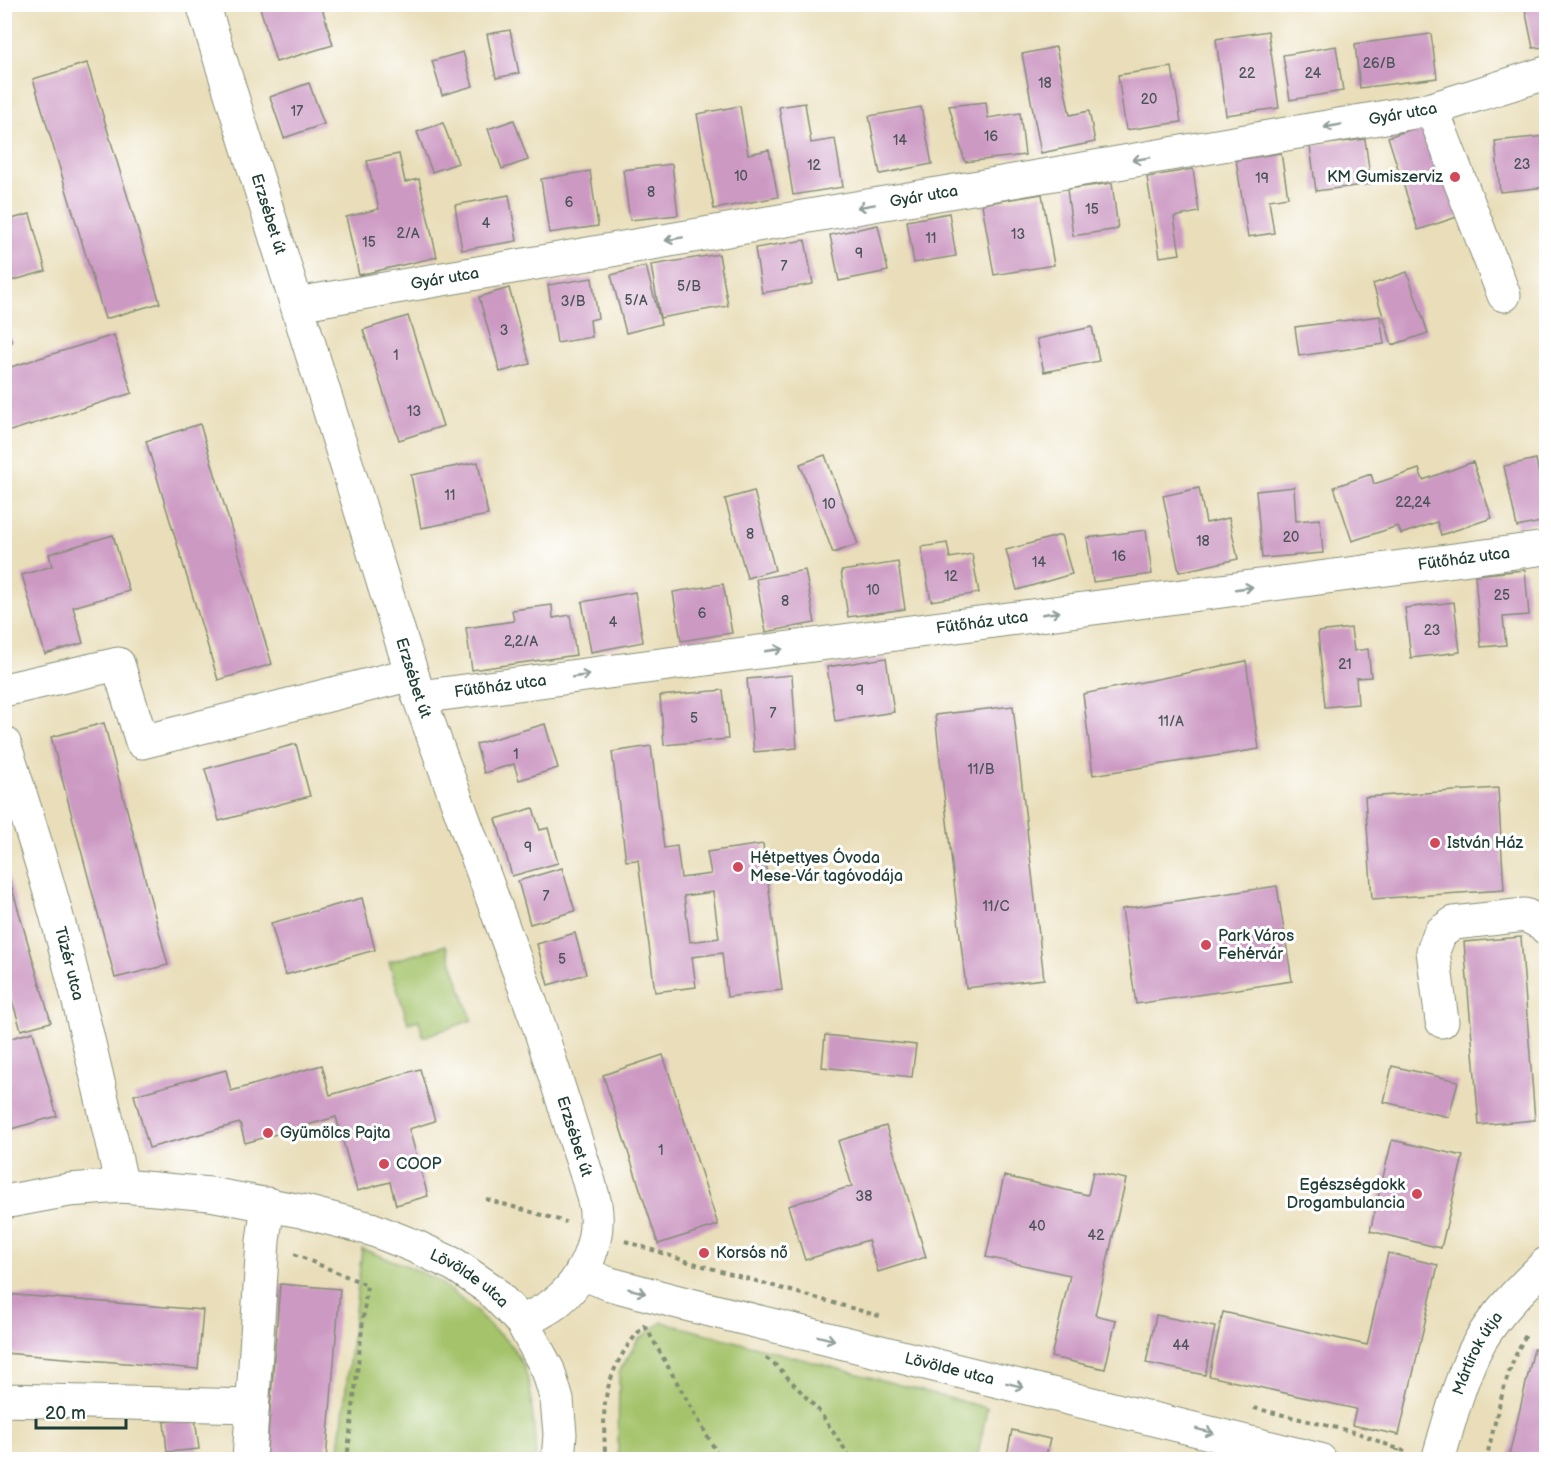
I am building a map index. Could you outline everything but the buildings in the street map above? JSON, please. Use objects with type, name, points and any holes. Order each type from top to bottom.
[{"type":"street","name":"Erzsébet út","points":[[203,4],[415,686],[539,1026],[595,1206],[595,1231],[592,1247],[573,1285],[554,1304],[522,1322]]},
{"type":"street","name":"Gyár utca","points":[[297,303],[1432,108],[1546,73]]},
{"type":"street","points":[[1432,108],[1504,295]]},
{"type":"street","name":"Fűtőház utca","points":[[4,690],[118,664],[142,742],[415,686],[1546,548]]},
{"type":"street","name":"Tüzér utca","points":[[4,743],[45,876],[71,971],[122,1186]]},
{"type":"street","points":[[1442,1021],[1433,951],[1440,933],[1454,923],[1525,915],[1545,925],[1546,928]]},
{"type":"street","name":"Lövölde utca","points":[[4,1202],[69,1190],[122,1186],[210,1194],[301,1211],[371,1229],[455,1265],[490,1289],[522,1322],[548,1370],[557,1400],[560,1434],[558,1460]]},
{"type":"street","points":[[249,1460],[263,1241],[268,1204]]},
{"type":"street","name":"Mártírok útja","points":[[1438,1460],[1464,1378],[1480,1342],[1507,1302],[1546,1264]]},
{"type":"street","name":"Lövölde utca","points":[[581,1272],[610,1284],[678,1302],[1320,1460]]},
{"type":"street","points":[[4,1400],[252,1406]]},
{"type":"path","points":[[486,1199],[689,1262],[890,1319]]},
{"type":"path","points":[[263,1241],[367,1285],[347,1460]]},
{"type":"path","points":[[605,1460],[605,1403],[614,1370],[630,1342],[644,1325],[654,1323]]},
{"type":"path","points":[[644,1325],[721,1460]]},
{"type":"path","points":[[1486,1460],[1504,1389],[1518,1348],[1529,1330]]},
{"type":"path","points":[[759,1353],[778,1367],[819,1411],[852,1460]]},
{"type":"path","points":[[1244,1406],[1358,1433],[1398,1449],[1396,1460]]},
{"type":"green space","points":[[446,945],[472,1020],[423,1037],[419,1020],[408,1023],[389,962]]},
{"type":"green space","points":[[362,1249],[437,1280],[475,1310],[511,1345],[524,1366],[530,1388],[536,1459],[338,1459]]},
{"type":"green space","points":[[662,1322],[987,1408],[977,1459],[618,1459],[619,1372],[638,1340]]},
{"type":"place","name":"KM Gumiszerviz","points":[[1455,177]]},
{"type":"place","name":"István Ház","points":[[1435,843]]},
{"type":"place","name":"Hétpettyes Óvoda Mese-Vár tagóvodája","points":[[738,867]]},
{"type":"place","name":"Park Város Fehérvár","points":[[1206,945]]},
{"type":"place","name":"Gyümölcs Pajta","points":[[268,1133]]},
{"type":"place","name":"COOP","points":[[384,1164]]},
{"type":"place","name":"Egészségdokk Drogambulancia","points":[[1417,1194]]},
{"type":"place","name":"Korsós nő","points":[[704,1253]]}]
